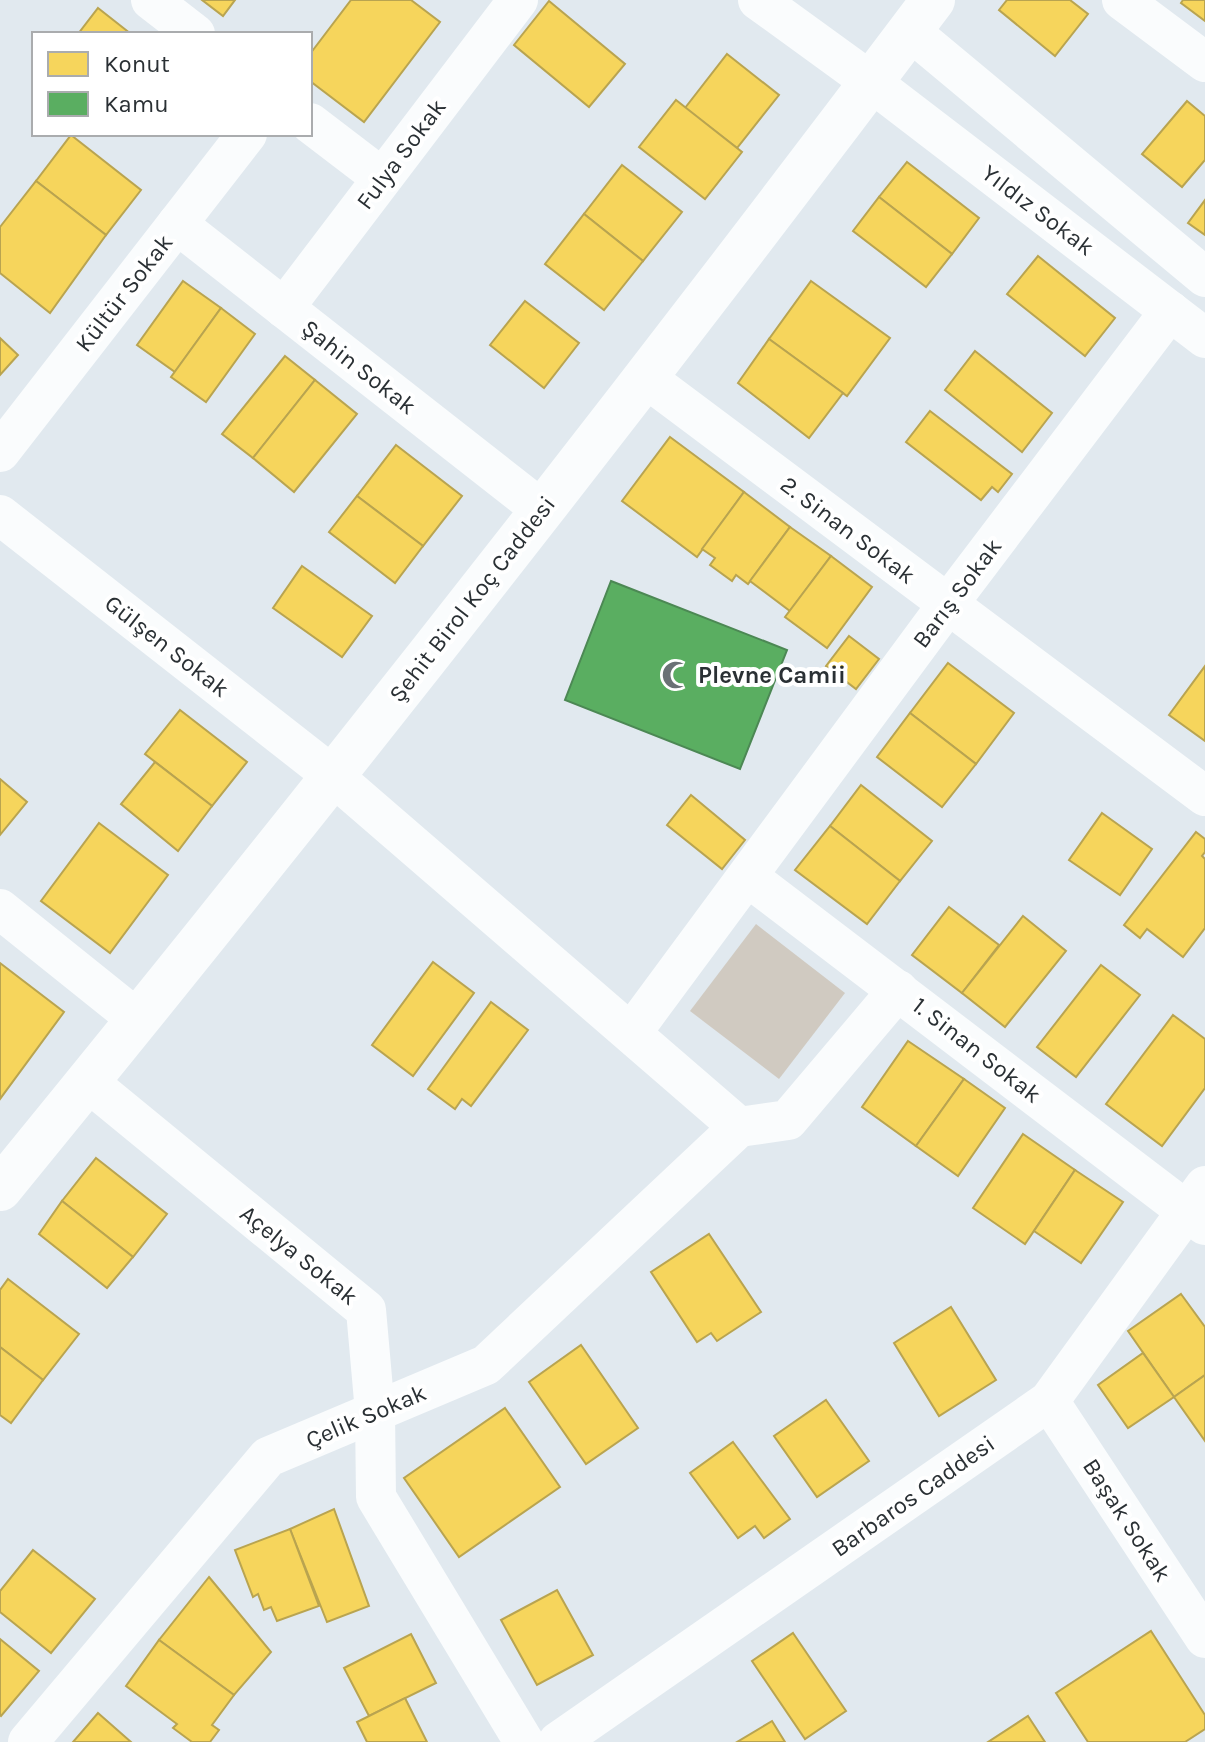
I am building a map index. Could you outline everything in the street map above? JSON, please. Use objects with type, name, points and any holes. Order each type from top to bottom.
[{"type":"main road","name":"Şehit Birol Koç Caddesi","points":[[0,1189],[333,776],[646,378],[921,15]]},
{"type":"street","points":[[151,0],[192,32]]},
{"type":"street","name":"Fulya Sokak","points":[[284,308],[518,0]]},
{"type":"street","name":"Yıldız Sokak","points":[[758,0],[871,82],[1205,338]]},
{"type":"street","points":[[1122,0],[1205,62]]},
{"type":"street","points":[[921,15],[1205,277]]},
{"type":"street","points":[[312,125],[382,178]]},
{"type":"street","name":"Kültür Sokak","points":[[0,452],[245,136]]},
{"type":"street","name":"Şahin Sokak","points":[[177,224],[542,510]]},
{"type":"street","name":"Barış Sokak","points":[[632,1032],[948,604],[1170,311]]},
{"type":"street","name":"2. Sinan Sokak","points":[[646,378],[1205,796]]},
{"type":"street","name":"Gülşen Sokak","points":[[0,515],[333,776],[739,1127]]},
{"type":"street","name":"1. Sinan Sokak","points":[[748,877],[1199,1208]]},
{"type":"street","points":[[0,909],[137,1019]]},
{"type":"street","points":[[739,1127],[788,1120],[898,990]]},
{"type":"street","name":"Açelya Sokak","points":[[88,1082],[366,1310],[375,1412],[376,1497],[524,1742]]},
{"type":"street","name":"Çelik Sokak","points":[[28,1742],[268,1457],[486,1365],[739,1127]]},
{"type":"street","name":"Barbaros Caddesi","points":[[558,1742],[1049,1401],[1199,1208]]},
{"type":"street","name":"Başak Sokak","points":[[1049,1401],[1205,1638]]},
{"type":"shaded area","points":[[756,924],[845,993],[779,1079],[690,1011]]},
{"type":"building: Konut","points":[[202,0],[235,0],[223,16]]},
{"type":"building: Konut","points":[[351,0],[411,0],[440,22],[364,122],[312,83],[312,51]]},
{"type":"building: Konut","points":[[1007,0],[1070,0],[1088,14],[1055,56],[999,10]]},
{"type":"building: Konut","points":[[1183,0],[1205,0],[1205,21],[1181,3]]},
{"type":"building: Konut","points":[[549,1],[625,64],[589,107],[514,45]]},
{"type":"building: Konut","points":[[98,8],[128,32],[80,32]]},
{"type":"building: Konut","points":[[727,54],[779,95],[737,148],[685,108]]},
{"type":"building: Konut","points":[[676,100],[742,152],[705,199],[639,147]]},
{"type":"building: Konut","points":[[1187,101],[1205,116],[1205,160],[1182,187],[1142,154]]},
{"type":"building: Konut","points":[[72,136],[141,190],[106,235],[36,181]]},
{"type":"building: Konut","points":[[907,162],[979,218],[952,254],[879,197]]},
{"type":"building: Konut","points":[[622,165],[682,212],[643,261],[584,214]]},
{"type":"building: Konut","points":[[36,181],[106,235],[50,313],[0,273],[0,227]]},
{"type":"building: Konut","points":[[879,197],[952,254],[926,287],[853,231]]},
{"type":"building: Konut","points":[[1205,200],[1205,235],[1188,223]]},
{"type":"building: Konut","points":[[584,214],[643,261],[604,310],[545,264]]},
{"type":"building: Konut","points":[[1038,256],[1115,318],[1085,356],[1007,294]]},
{"type":"building: Konut","points":[[183,281],[221,308],[175,372],[137,345]]},
{"type":"building: Konut","points":[[811,281],[890,338],[847,396],[769,339]]},
{"type":"building: Konut","points":[[525,301],[579,343],[544,388],[490,345]]},
{"type":"building: Konut","points":[[221,308],[255,334],[206,402],[171,377]]},
{"type":"building: Konut","points":[[0,338],[18,355],[0,375]]},
{"type":"building: Konut","points":[[769,339],[843,393],[809,438],[738,383]]},
{"type":"building: Konut","points":[[975,351],[1052,413],[1022,452],[945,390]]},
{"type":"building: Konut","points":[[285,356],[315,380],[253,458],[222,434]]},
{"type":"building: Konut","points":[[315,380],[357,414],[294,492],[253,458]]},
{"type":"building: Konut","points":[[930,411],[1012,474],[998,492],[992,487],[981,500],[906,442]]},
{"type":"building: Konut","points":[[670,437],[744,492],[697,557],[622,501]]},
{"type":"building: Konut","points":[[396,445],[462,496],[423,546],[357,496]]},
{"type":"building: Konut","points":[[744,492],[790,527],[748,584],[736,575],[732,581],[710,565],[715,558],[702,549]]},
{"type":"building: Konut","points":[[357,496],[423,546],[395,583],[329,532]]},
{"type":"building: Konut","points":[[790,527],[831,556],[790,611],[750,581]]},
{"type":"building: Konut","points":[[831,556],[872,587],[827,648],[785,617]]},
{"type":"building: Konut","points":[[302,566],[372,616],[342,657],[273,608]]},
{"type":"building: Konut","points":[[849,636],[879,659],[856,689],[826,666]]},
{"type":"building: Konut","points":[[948,663],[1014,713],[976,764],[910,713]]},
{"type":"building: Konut","points":[[1205,666],[1205,741],[1169,715]]},
{"type":"building: Konut","points":[[180,710],[247,762],[212,806],[145,754]]},
{"type":"building: Konut","points":[[910,713],[976,764],[942,807],[877,757]]},
{"type":"building: Konut","points":[[155,762],[212,806],[178,851],[121,804]]},
{"type":"building: Konut","points":[[0,779],[27,802],[0,835]]},
{"type":"building: Konut","points":[[861,785],[932,841],[900,881],[830,826]]},
{"type":"building: Konut","points":[[691,795],[745,840],[722,869],[667,825]]},
{"type":"building: Konut","points":[[1102,813],[1152,849],[1120,895],[1069,860]]},
{"type":"building: Konut","points":[[99,823],[168,875],[110,953],[41,901]]},
{"type":"building: Konut","points":[[830,826],[900,881],[867,924],[795,870]]},
{"type":"building: Konut","points":[[1196,832],[1205,839],[1202,856],[1205,859],[1205,928],[1183,957],[1147,929],[1140,938],[1124,925]]},
{"type":"building: Konut","points":[[949,907],[999,945],[962,993],[912,955]]},
{"type":"building: Konut","points":[[1023,916],[1066,951],[1005,1027],[962,993]]},
{"type":"building: Konut","points":[[433,962],[474,993],[413,1076],[372,1045]]},
{"type":"building: Konut","points":[[0,963],[64,1012],[0,1099]]},
{"type":"building: Konut","points":[[1101,965],[1140,995],[1076,1077],[1037,1047]]},
{"type":"building: Konut","points":[[491,1002],[528,1030],[471,1106],[462,1099],[455,1109],[428,1089]]},
{"type":"building: Konut","points":[[1173,1015],[1205,1039],[1205,1088],[1162,1146],[1106,1104]]},
{"type":"building: Konut","points":[[908,1041],[964,1079],[916,1146],[862,1107]]},
{"type":"building: Konut","points":[[964,1079],[1005,1108],[958,1176],[916,1146]]},
{"type":"building: Konut","points":[[1023,1134],[1075,1170],[1025,1244],[973,1208]]},
{"type":"building: Konut","points":[[96,1158],[167,1214],[133,1257],[62,1201]]},
{"type":"building: Konut","points":[[1075,1170],[1123,1202],[1081,1263],[1034,1231]]},
{"type":"building: Konut","points":[[62,1201],[133,1257],[107,1288],[39,1234]]},
{"type":"building: Konut","points":[[709,1234],[761,1312],[717,1341],[711,1333],[697,1342],[651,1272]]},
{"type":"building: Konut","points":[[8,1279],[79,1334],[43,1380],[0,1347],[0,1290]]},
{"type":"building: Konut","points":[[1181,1294],[1205,1327],[1205,1375],[1174,1397],[1128,1331]]},
{"type":"building: Konut","points":[[951,1307],[996,1380],[939,1416],[894,1343]]},
{"type":"building: Konut","points":[[581,1345],[638,1428],[586,1464],[529,1382]]},
{"type":"building: Konut","points":[[0,1347],[43,1380],[11,1423],[0,1415]]},
{"type":"building: Konut","points":[[1143,1353],[1174,1397],[1128,1428],[1098,1385]]},
{"type":"building: Konut","points":[[1205,1375],[1205,1441],[1174,1397]]},
{"type":"building: Konut","points":[[826,1400],[869,1461],[817,1497],[774,1436]]},
{"type":"building: Konut","points":[[505,1408],[560,1487],[459,1557],[404,1478]]},
{"type":"building: Konut","points":[[733,1442],[790,1519],[764,1538],[755,1526],[738,1538],[690,1473]]},
{"type":"building: Konut","points":[[334,1509],[369,1606],[327,1622],[290,1529]]},
{"type":"building: Konut","points":[[290,1529],[319,1606],[277,1621],[271,1607],[264,1610],[258,1594],[253,1597],[235,1550]]},
{"type":"building: Konut","points":[[33,1550],[95,1599],[51,1653],[0,1612],[0,1591]]},
{"type":"building: Konut","points":[[209,1577],[271,1652],[234,1695],[159,1640]]},
{"type":"building: Konut","points":[[557,1590],[593,1655],[537,1685],[501,1620]]},
{"type":"building: Konut","points":[[1151,1631],[1205,1715],[1205,1729],[1185,1742],[1088,1742],[1056,1693]]},
{"type":"building: Konut","points":[[793,1633],[846,1711],[805,1739],[752,1661]]},
{"type":"building: Konut","points":[[411,1634],[436,1683],[369,1716],[344,1668]]},
{"type":"building: Konut","points":[[0,1639],[39,1671],[1,1716],[0,1715]]},
{"type":"building: Konut","points":[[159,1640],[234,1695],[212,1725],[219,1730],[210,1742],[192,1742],[173,1728],[177,1724],[126,1686]]},
{"type":"building: Konut","points":[[405,1698],[427,1742],[367,1742],[357,1722]]},
{"type":"building: Konut","points":[[98,1713],[131,1742],[73,1742]]},
{"type":"building: Konut","points":[[1028,1716],[1045,1742],[988,1742]]},
{"type":"building: Konut","points":[[772,1721],[785,1742],[737,1742]]},
{"type":"building: Kamu","name":"Plevne Camii","points":[[611,581],[787,650],[740,769],[565,700]]},
{"type":"place","name":"Plevne Camii","points":[[676,675]]}]
